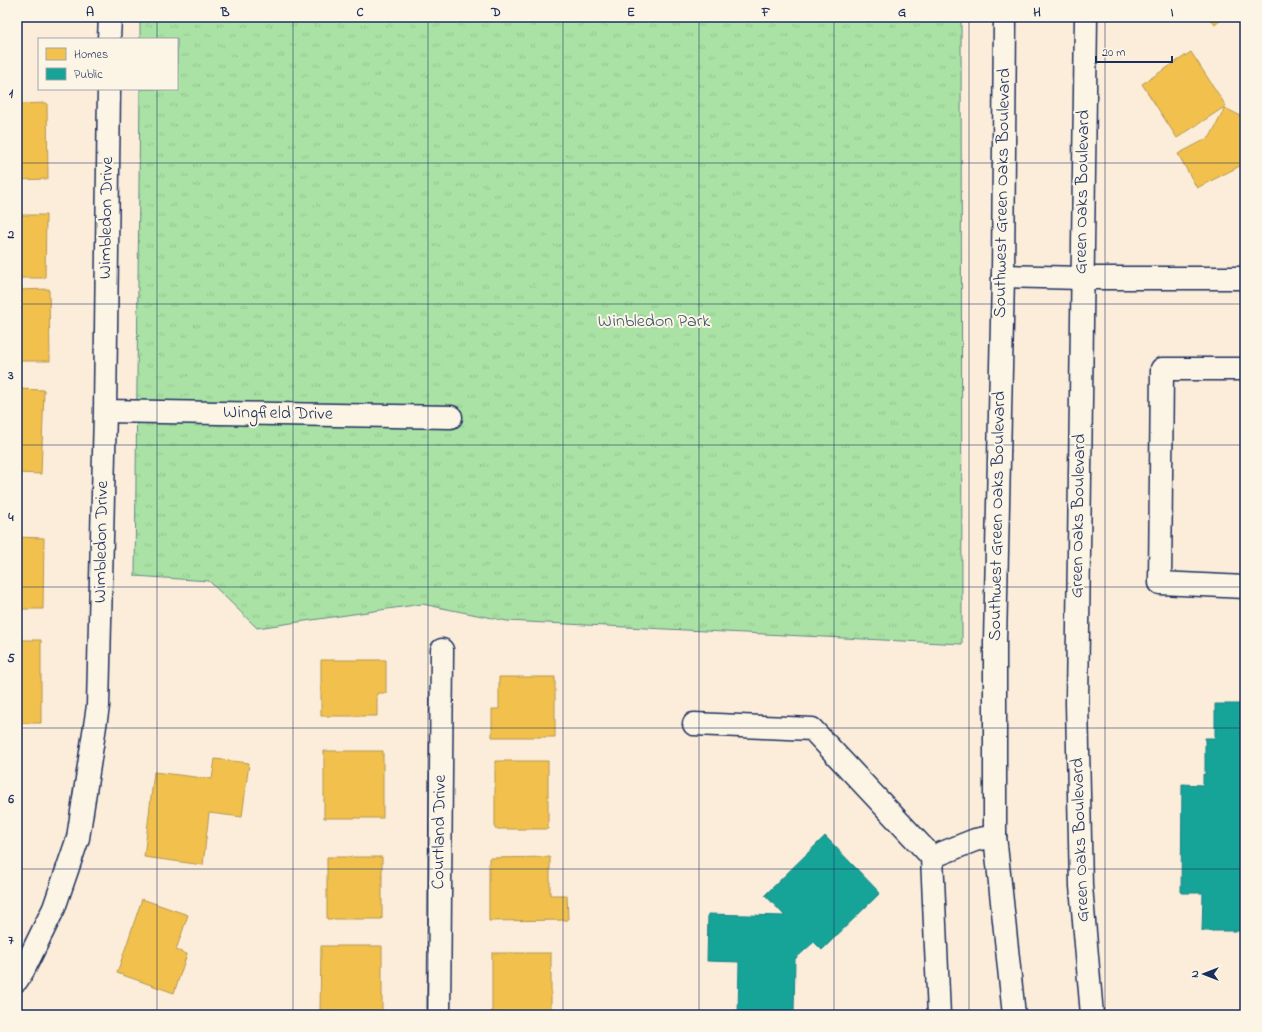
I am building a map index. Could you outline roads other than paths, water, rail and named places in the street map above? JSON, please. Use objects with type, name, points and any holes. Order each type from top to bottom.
[{"type":"main road","points":[[109,38],[110,17]]},
{"type":"main road","name":"Southwest Green Oaks Boulevard","points":[[1005,17],[1003,276],[995,642],[995,836],[1014,1015]]},
{"type":"main road","name":"Green Oaks Boulevard","points":[[1086,17],[1077,711],[1081,886],[1092,1015]]},
{"type":"main road","name":"Wimbledon Drive","points":[[17,980],[54,908],[78,838],[98,706],[105,411],[109,90]]},
{"type":"main road","points":[[1003,276],[1082,278],[1245,278]]},
{"type":"main road","points":[[1245,369],[1162,369],[1160,583],[1245,587]]},
{"type":"main road","name":"Wingfield Drive","points":[[105,411],[451,417]]},
{"type":"main road","name":"Courtland Drive","points":[[439,1015],[442,650]]},
{"type":"main road","points":[[694,724],[812,729],[932,857],[939,1015]]},
{"type":"main road","points":[[932,857],[975,840],[995,836]]},
{"type":"park label","name":"Winbledon Park","points":[[654,322]]}]
